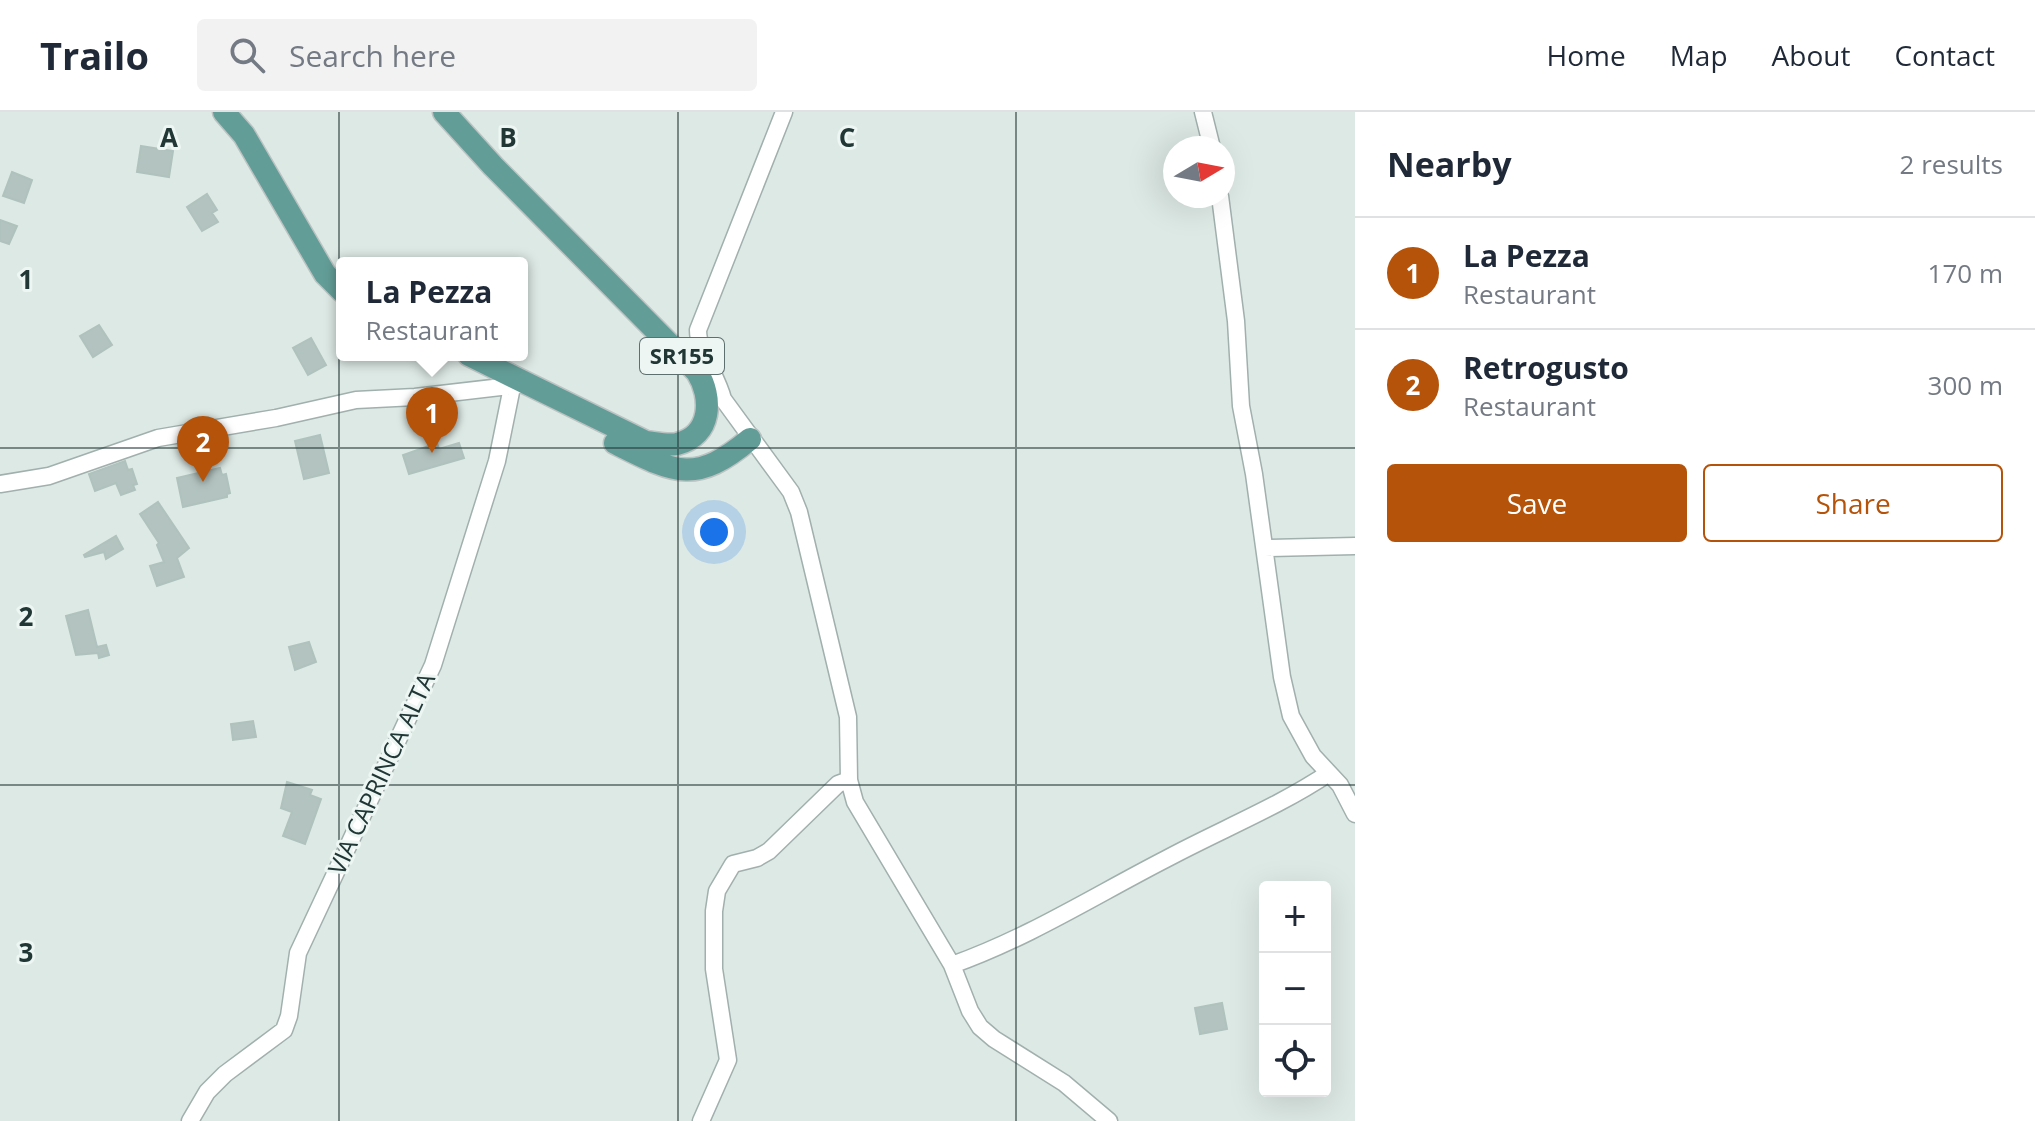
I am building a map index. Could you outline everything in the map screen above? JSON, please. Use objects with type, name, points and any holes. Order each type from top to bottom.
[{"type":"main road","points":[[224,112],[244,135],[325,274],[336,285]]},
{"type":"main road","name":"SR155","points":[[444,112],[493,166],[697,372],[715,395],[708,404],[702,428],[693,437],[678,444],[646,442],[518,384],[479,361]]},
{"type":"main road","points":[[607,424],[615,443],[653,462],[690,471],[708,467],[729,456],[750,439]]},
{"type":"street","points":[[784,112],[698,330],[701,349],[715,372],[715,395],[791,492],[799,512],[848,717],[849,780],[864,819],[907,885],[952,965],[970,1011],[980,1027],[1064,1083],[1109,1121]]},
{"type":"street","points":[[1203,112],[1209,136]]},
{"type":"street","points":[[1222,208],[1236,321],[1241,406],[1254,474],[1282,677],[1291,716],[1313,756],[1340,785],[1355,814]]},
{"type":"street","points":[[0,484],[49,476],[158,438],[276,418],[356,400],[518,384]]},
{"type":"street","name":"VIA CAPRINCA ALTA","points":[[190,1121],[207,1092],[225,1074],[284,1030],[289,1016],[298,953],[433,665],[518,384]]},
{"type":"street","points":[[1265,548],[1355,546]]},
{"type":"street","points":[[952,965],[1031,933],[1201,840],[1297,794],[1329,773]]},
{"type":"street","points":[[701,1121],[728,1060],[714,969],[717,891],[733,864],[757,858],[769,851],[838,784],[849,780]]},
{"type":"building","points":[[141,146],[173,151],[169,177],[137,172]]},
{"type":"building","points":[[12,172],[32,180],[24,203],[3,196]]},
{"type":"building","points":[[207,194],[217,210],[212,213],[218,222],[202,231],[187,207]]},
{"type":"building","points":[[0,220],[17,226],[9,244],[0,241]]},
{"type":"building","points":[[99,325],[112,345],[93,357],[80,336]]},
{"type":"building","points":[[311,338],[326,365],[308,375],[293,348]]},
{"type":"building","points":[[320,435],[329,473],[304,479],[295,441]]},
{"type":"building","points":[[437,443],[439,449],[459,443],[464,458],[409,474],[403,455]]},
{"type":"building","points":[[125,461],[128,470],[132,469],[137,484],[133,485],[135,490],[121,495],[116,483],[95,491],[89,474]]},
{"type":"building","points":[[220,468],[222,475],[226,474],[230,493],[227,497],[183,507],[177,478]]},
{"type":"building","points":[[158,502],[189,548],[177,558],[184,577],[157,586],[150,566],[164,562],[157,545],[159,543],[140,514]]},
{"type":"building","points":[[116,536],[123,549],[106,559],[104,552],[85,557],[84,555]]},
{"type":"building","points":[[88,610],[97,647],[106,645],[109,655],[99,658],[98,653],[76,655],[66,616]]},
{"type":"building","points":[[309,642],[316,662],[295,670],[289,647]]},
{"type":"building","points":[[253,721],[256,737],[233,740],[231,724]]},
{"type":"building","points":[[287,782],[312,790],[310,795],[321,799],[305,844],[283,836],[292,812],[281,808]]},
{"type":"building","points":[[1222,1003],[1227,1029],[1200,1034],[1195,1008]]},
{"type":"place","name":"La Pezza","points":[[432,453]]},
{"type":"place","name":"Retrogusto","points":[[203,482]]}]
